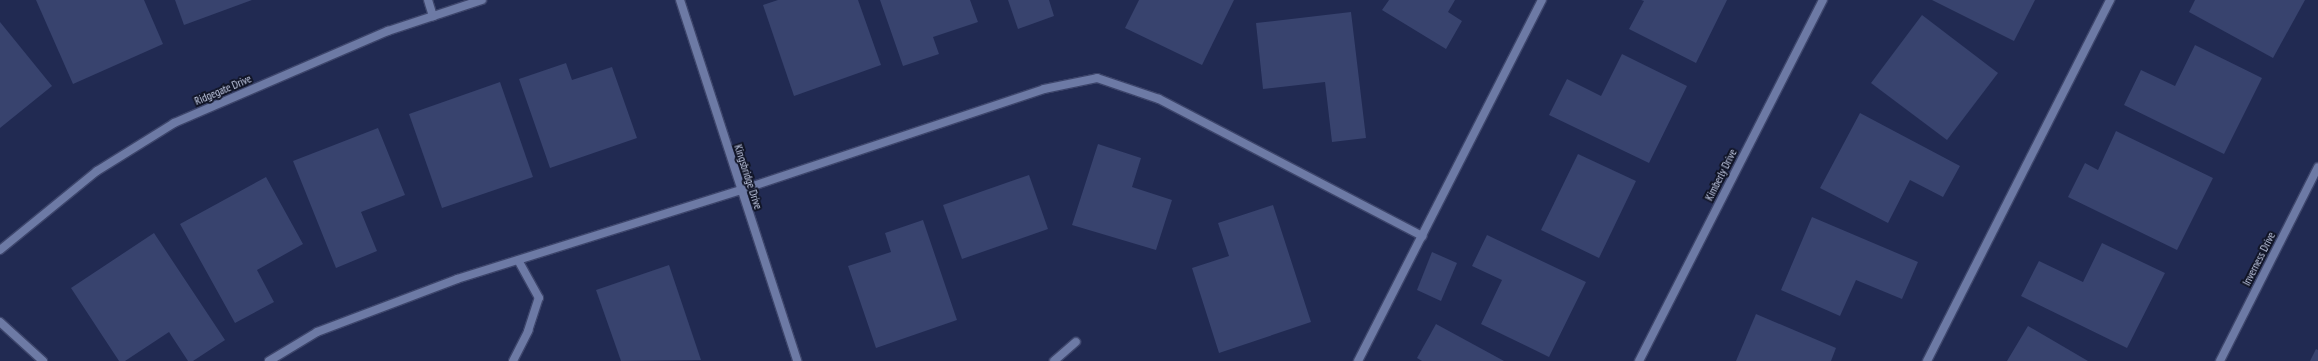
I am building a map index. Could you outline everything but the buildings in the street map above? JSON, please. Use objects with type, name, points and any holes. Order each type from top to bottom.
[{"type":"street","points":[[428,0],[433,16]]},
{"type":"street","name":"Ridgegate Drive","points":[[0,250],[97,171],[174,123],[388,31],[482,0]]},
{"type":"street","name":"Kingsbridge Drive","points":[[680,0],[797,361]]},
{"type":"street","points":[[1358,361],[1542,0]]},
{"type":"street","name":"Kimberly Drive","points":[[1639,361],[1823,0]]},
{"type":"street","points":[[1927,361],[2110,0]]},
{"type":"street","points":[[268,361],[317,332],[457,279],[741,190],[1044,89],[1097,78],[1158,99],[1422,236]]},
{"type":"street","name":"Inverness Drive","points":[[2220,361],[2318,167]]},
{"type":"street","points":[[513,361],[528,331],[539,298],[518,260]]},
{"type":"street","points":[[0,322],[43,361]]},
{"type":"street","points":[[1054,361],[1076,342]]}]
